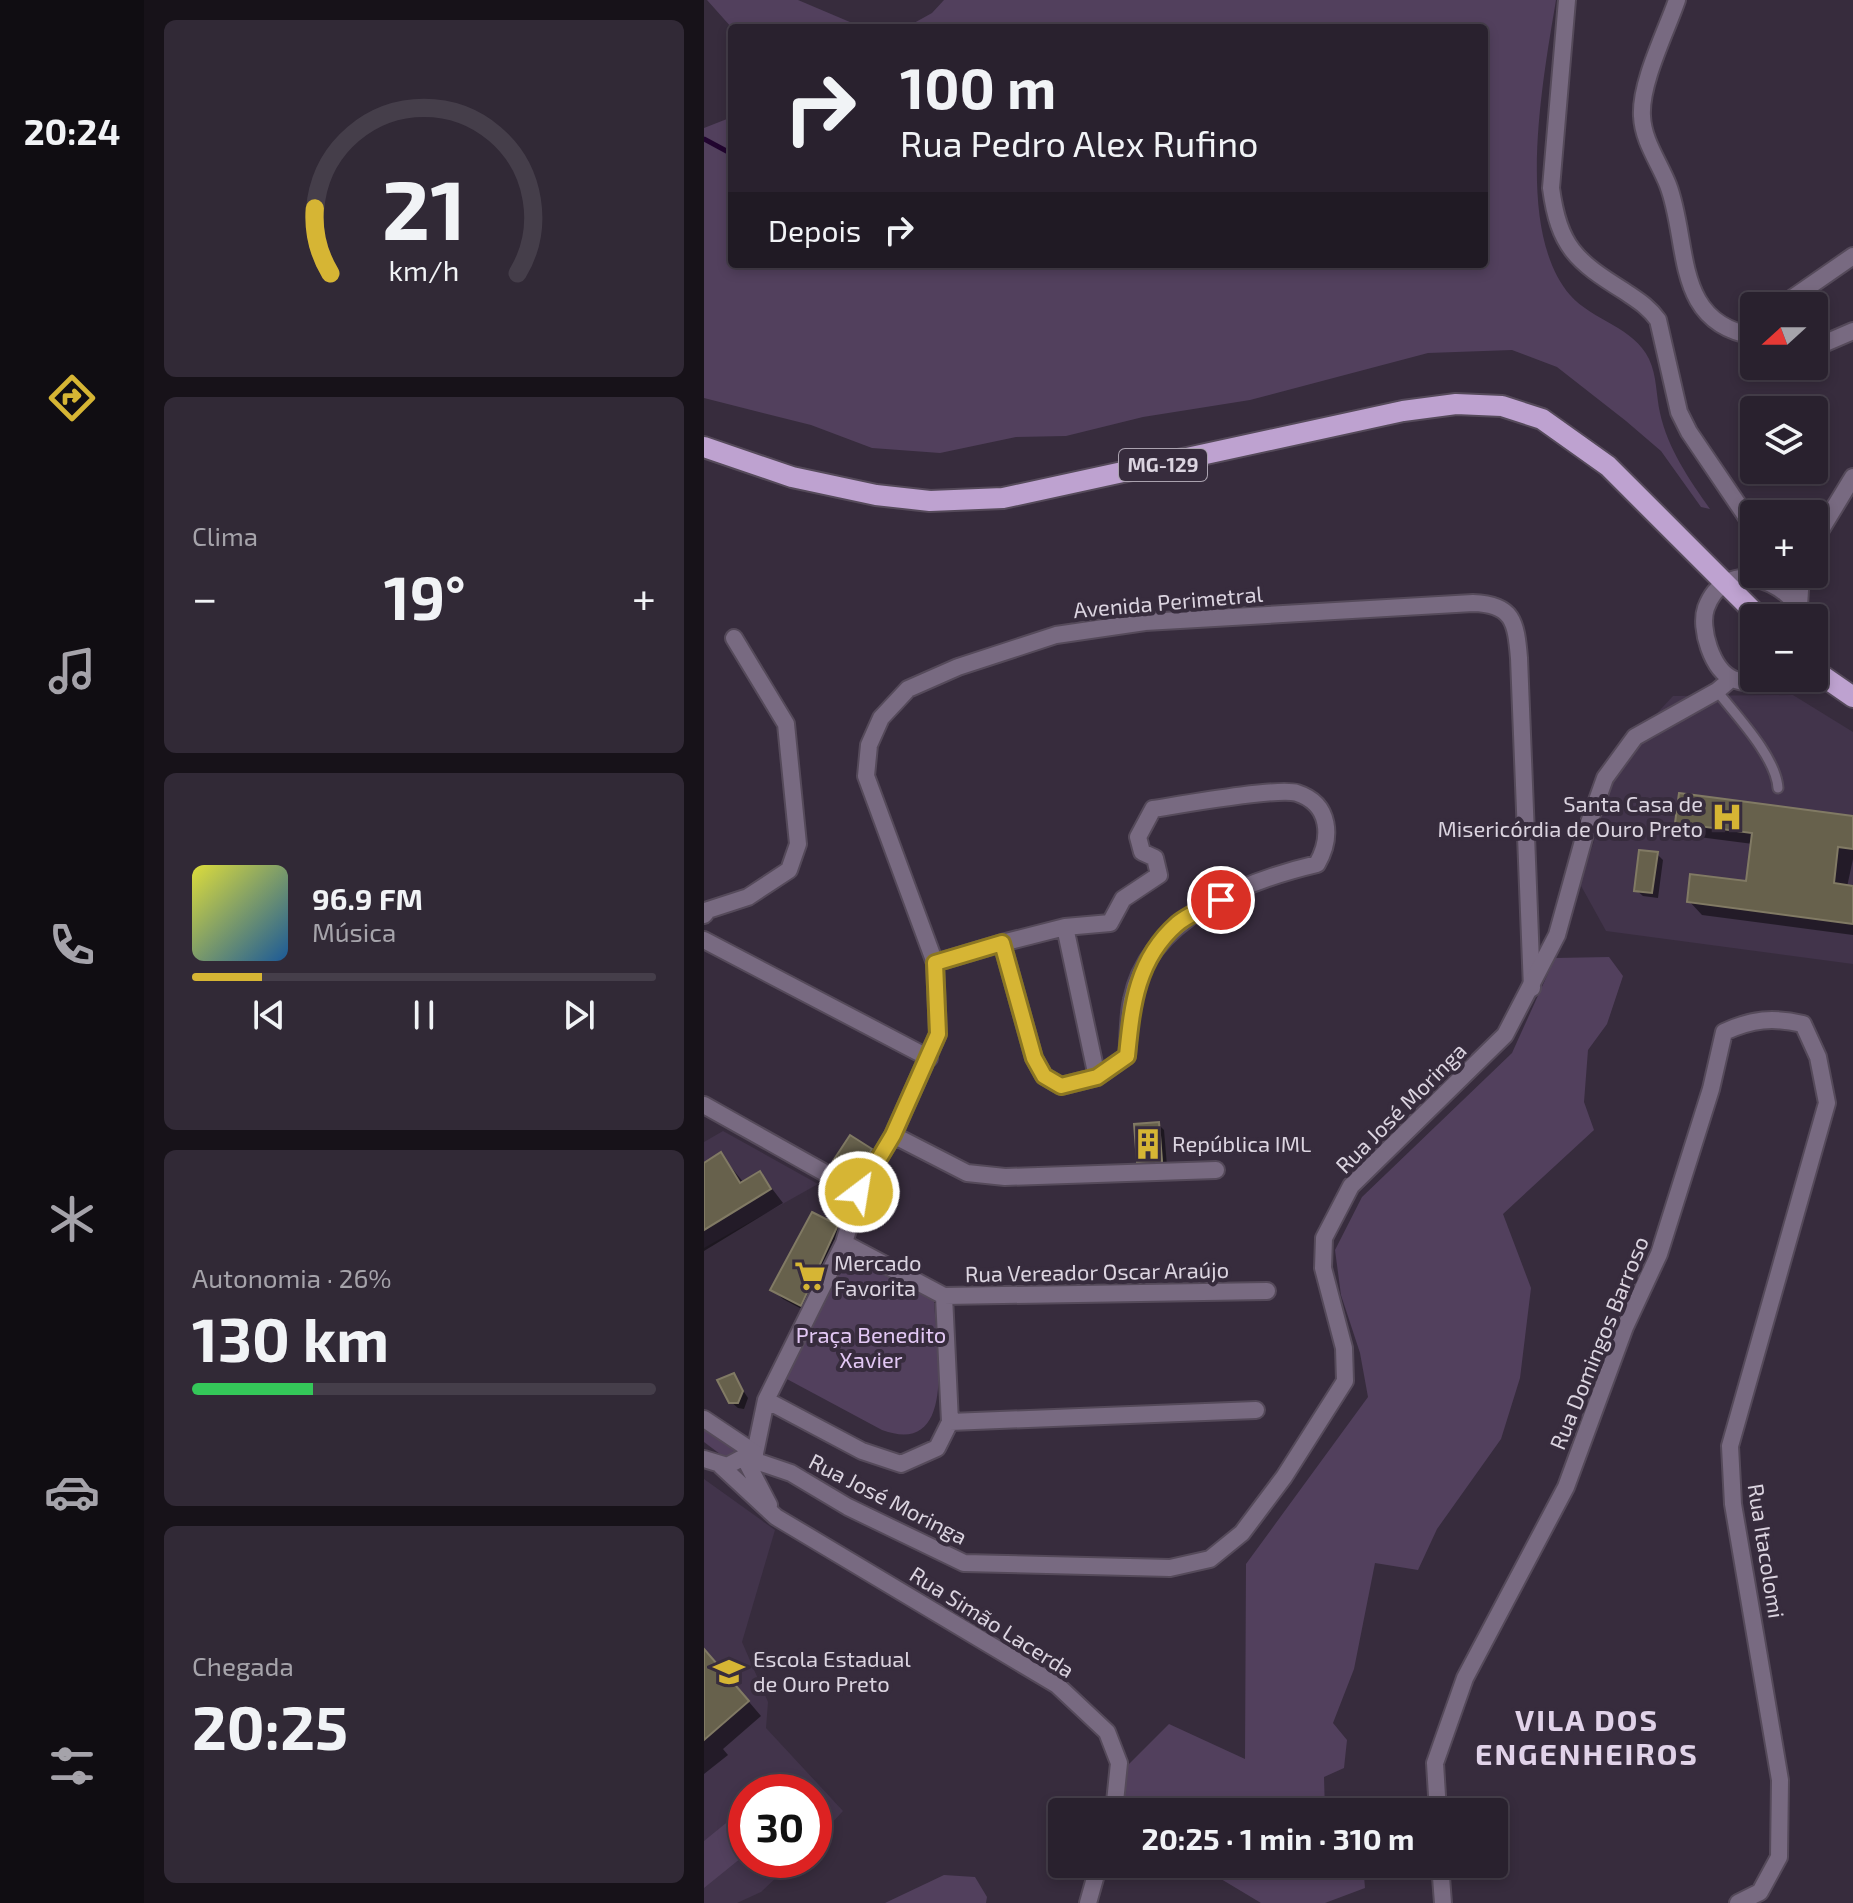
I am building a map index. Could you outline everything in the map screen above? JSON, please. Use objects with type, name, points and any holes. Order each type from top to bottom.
[{"type":"main road","name":"MG-129","points":[[704,447],[792,477],[876,495],[930,501],[1003,498],[1403,411],[1456,404],[1502,406],[1542,419],[1598,457],[1745,604]]},
{"type":"main road","points":[[1828,680],[1853,697]]},
{"type":"street","points":[[1567,0],[1551,188],[1554,209],[1571,253],[1587,268],[1649,308],[1658,320],[1679,412],[1740,507]]},
{"type":"street","points":[[1677,0],[1645,91],[1644,128],[1669,187],[1689,287],[1703,309],[1721,324],[1740,331]]},
{"type":"street","points":[[1801,292],[1853,256]]},
{"type":"street","points":[[1828,342],[1853,331]]},
{"type":"street","points":[[1828,518],[1853,477]]},
{"type":"street","points":[[1740,580],[1725,585],[1705,609],[1704,627],[1719,668],[1731,679],[1740,680]]},
{"type":"street","points":[[1782,588],[1795,604]]},
{"type":"street","name":"Avenida Perimetral","points":[[751,1458],[766,1400],[844,1243],[859,1192],[893,1135],[938,1034],[935,963],[866,776],[869,745],[881,718],[908,689],[958,667],[1056,635],[1145,622],[1492,603],[1504,609],[1517,636],[1532,988]]},
{"type":"street","points":[[704,915],[708,910],[748,897],[789,870],[798,844],[786,724],[734,638]]},
{"type":"street","name":"Rua José Moringa","points":[[751,1458],[791,1473],[848,1507],[964,1563],[1170,1568],[1210,1559],[1242,1533],[1284,1477],[1345,1381],[1344,1348],[1323,1268],[1324,1238],[1351,1186],[1505,1035],[1557,935],[1585,834],[1605,778],[1635,737],[1717,691],[1731,679]]},
{"type":"street","points":[[935,963],[1002,943],[1065,927],[1110,923],[1123,899],[1159,875],[1155,858],[1142,852],[1138,837],[1153,809],[1296,792],[1319,808],[1329,830],[1326,847],[1317,864],[1266,876],[1177,924],[1146,965],[1132,999],[1127,1056],[1097,1077],[1061,1086],[1044,1076],[1034,1058],[1002,943]]},
{"type":"street","points":[[1065,927],[1097,1077]]},
{"type":"street","points":[[704,940],[929,1058]]},
{"type":"street","name":"Rua Domingos Barroso","points":[[1437,1798],[1435,1763],[1465,1678],[1566,1487],[1625,1327],[1659,1254],[1711,1089],[1724,1032],[1749,1020],[1782,1019],[1803,1024],[1818,1057],[1827,1103]]},
{"type":"street","name":"Rua Itacolomi","points":[[1738,1903],[1760,1892],[1779,1857],[1780,1780],[1733,1504],[1730,1446],[1827,1103]]},
{"type":"street","points":[[704,1105],[859,1192]]},
{"type":"street","points":[[893,1135],[967,1173],[1005,1177],[1216,1170]]},
{"type":"street","name":"Rua Vereador Oscar Araújo","points":[[844,1243],[944,1296],[1267,1291]]},
{"type":"street","points":[[766,1400],[862,1451],[901,1464],[937,1448],[950,1422],[944,1296]]},
{"type":"street","points":[[950,1422],[1256,1410]]},
{"type":"street","points":[[706,1417],[751,1458],[776,1517]]},
{"type":"street","points":[[704,1459],[721,1466],[751,1458]]},
{"type":"street","name":"Rua Simão Lacerda","points":[[721,1466],[776,1517],[1057,1685],[1107,1732],[1119,1763],[1115,1798]]},
{"type":"street","points":[[1088,1903],[1095,1878]]},
{"type":"street","points":[[1441,1878],[1443,1903]]},
{"type":"lane","points":[[1717,691],[1756,741],[1776,775],[1778,788]]},
{"type":"shaded area","name":"Santa Casa de Misericórdia de Ouro Preto","points":[[1793,695],[1853,732],[1853,964],[1606,931],[1580,884],[1624,749],[1673,696]]},
{"type":"shaded area","points":[[723,1131],[818,1184],[704,1248],[704,1142]]},
{"type":"shaded area","name":"Escola Estadual de Ouro Preto","points":[[704,1479],[775,1530],[742,1642],[768,1702],[766,1728],[809,1774],[728,1774],[728,1878],[776,1878],[761,1892],[737,1903],[704,1903]]},
{"type":"shaded area","name":"Escola Estadual de Ouro Preto","points":[[832,1799],[843,1811],[832,1823]]},
{"type":"green space","points":[[707,0],[798,0],[855,24],[728,24]]},
{"type":"green space","points":[[944,0],[1556,0],[1537,153],[1542,233],[1553,267],[1570,295],[1634,339],[1649,359],[1668,439],[1710,509],[1701,507],[1661,451],[1626,421],[1557,367],[1512,350],[1428,353],[1250,400],[1143,417],[1066,436],[1016,437],[940,453],[872,448],[811,425],[704,398],[704,128],[728,119],[728,268],[1488,268],[1488,24],[912,24],[932,13]]},
{"type":"green space","points":[[1609,957],[1623,976],[1607,1024],[1588,1050],[1584,1102],[1594,1130],[1503,1214],[1531,1288],[1520,1378],[1501,1439],[1437,1529],[1418,1570],[1375,1563],[1354,1669],[1333,1723],[1347,1740],[1344,1768],[1324,1777],[1325,1798],[1117,1798],[1127,1766],[1169,1724],[1245,1759],[1246,1564],[1368,1397],[1360,1353],[1341,1295],[1335,1250],[1362,1197],[1512,1053],[1555,958]]},
{"type":"green space","name":"Praça Benedito Xavier","points":[[850,1257],[934,1301],[938,1392],[933,1413],[923,1428],[906,1434],[882,1430],[785,1378],[784,1368]]},
{"type":"green space","points":[[704,1420],[741,1449],[728,1460],[704,1442]]},
{"type":"green space","points":[[728,1821],[728,1869],[704,1888],[704,1841]]},
{"type":"green space","points":[[944,1875],[975,1877],[987,1897],[986,1903],[885,1903]]},
{"type":"green space","points":[[1219,1878],[1364,1878],[1365,1888],[1325,1903],[1261,1903]]},
{"type":"building","points":[[1679,793],[1853,816],[1853,849],[1838,847],[1834,883],[1853,886],[1853,924],[1687,902],[1690,874],[1746,881],[1752,833],[1675,823]]},
{"type":"building","points":[[1639,850],[1658,852],[1652,893],[1634,891]]},
{"type":"building","name":"República IML","points":[[1159,1122],[1162,1161],[1137,1162],[1134,1124]]},
{"type":"building","points":[[850,1135],[872,1149],[856,1175],[833,1161]]},
{"type":"building","points":[[721,1152],[740,1183],[760,1171],[771,1189],[704,1230],[704,1163]]},
{"type":"building","points":[[812,1212],[838,1225],[801,1306],[770,1290]]},
{"type":"building","points":[[734,1373],[743,1391],[738,1403],[729,1403],[717,1380]]},
{"type":"building","points":[[704,1649],[749,1701],[704,1740]]},
{"type":"waterway","points":[[704,139],[728,152]]},
{"type":"place","name":"Santa Casa de Misericórdia de Ouro Preto","points":[[1727,817]]},
{"type":"place","name":"República IML","points":[[1148,1144]]},
{"type":"place","name":"Mercado Favorita","points":[[810,1276]]},
{"type":"place","name":"Escola Estadual de Ouro Preto","points":[[729,1672]]},
{"type":"district","name":"VILA DOS ENGENHEIROS","points":[[1587,1738]]},
{"type":"route","points":[[859,1192],[893,1135],[938,1034],[935,963],[1002,943],[1034,1058],[1044,1076],[1061,1086],[1097,1077],[1127,1056],[1132,999],[1146,965],[1177,924],[1221,900]]}]
